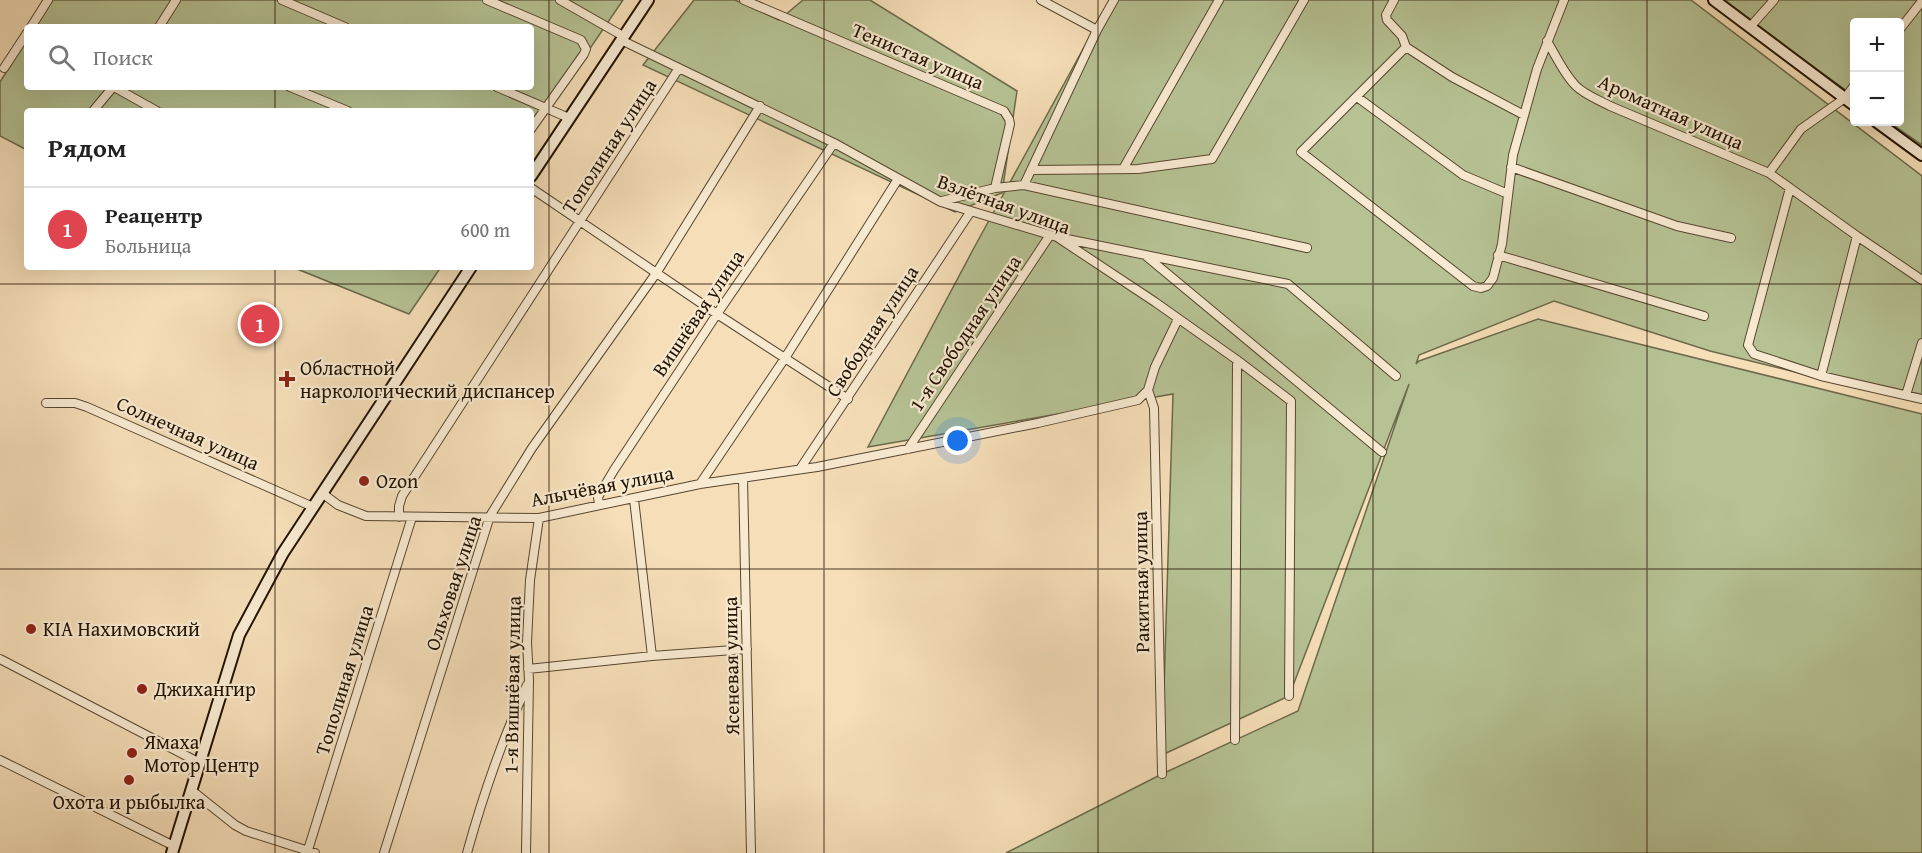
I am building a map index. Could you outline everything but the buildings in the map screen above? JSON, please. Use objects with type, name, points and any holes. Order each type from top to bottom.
[{"type":"main road","points":[[534,171],[648,0]]},
{"type":"main road","points":[[1714,0],[1850,102]]},
{"type":"main road","points":[[1882,126],[1922,155]]},
{"type":"main road","points":[[173,850],[239,635],[283,553],[469,270]]},
{"type":"street","points":[[33,24],[48,0]]},
{"type":"street","points":[[162,24],[176,0]]},
{"type":"street","points":[[282,0],[338,24]]},
{"type":"street","points":[[487,0],[581,40],[585,45],[584,54],[534,125]]},
{"type":"street","name":"Взлётная улица","points":[[560,0],[622,38],[834,143],[940,202],[1054,236],[1155,302],[1238,360],[1291,401],[1289,696]]},
{"type":"street","name":"Тенистая улица","points":[[744,0],[1004,111],[1010,123],[994,188]]},
{"type":"street","points":[[1041,0],[1097,30]]},
{"type":"street","points":[[1024,185],[1097,30],[1114,0]]},
{"type":"street","points":[[1123,169],[1219,0]]},
{"type":"street","points":[[1030,170],[1138,169],[1212,159],[1304,0]]},
{"type":"street","points":[[1394,0],[1386,15],[1388,23],[1402,36],[1406,46],[1452,77],[1524,115]]},
{"type":"street","points":[[1406,46],[1301,152],[1473,286],[1481,288],[1491,282],[1502,244],[1511,167],[1524,115],[1547,41],[1564,0]]},
{"type":"street","points":[[1750,27],[1774,0]]},
{"type":"street","points":[[1904,23],[1922,1]]},
{"type":"street","points":[[4,69],[24,38]]},
{"type":"street","name":"Ароматная улица","points":[[1547,41],[1570,79],[1587,94],[1610,106],[1769,172],[1922,280]]},
{"type":"street","name":"Тополиная улица","points":[[399,517],[402,496],[679,68]]},
{"type":"street","points":[[96,108],[110,90]]},
{"type":"street","points":[[119,90],[152,108]]},
{"type":"street","points":[[297,90],[341,108]]},
{"type":"street","points":[[504,90],[569,118]]},
{"type":"street","points":[[1357,97],[1464,175],[1508,194]]},
{"type":"street","points":[[1769,172],[1801,129],[1850,102]]},
{"type":"street","name":"Ольховая улица","points":[[384,853],[490,516],[531,448],[657,272],[760,106]]},
{"type":"street","name":"Вишнёвая улица","points":[[599,506],[598,497],[614,470],[834,143]]},
{"type":"street","points":[[1511,167],[1677,226],[1731,238]]},
{"type":"street","points":[[700,484],[785,358],[898,179]]},
{"type":"street","points":[[940,202],[994,188],[1024,185],[1306,248]]},
{"type":"street","points":[[1790,188],[1748,345],[1754,354],[1821,376],[1922,399]]},
{"type":"street","points":[[534,191],[848,399]]},
{"type":"street","name":"Свободная улица","points":[[800,469],[970,211]]},
{"type":"street","points":[[1054,236],[1288,284],[1396,376]]},
{"type":"street","name":"1-я Свободная улица","points":[[908,449],[1054,236]]},
{"type":"street","points":[[1821,376],[1857,236]]},
{"type":"street","points":[[1145,255],[1382,452]]},
{"type":"street","points":[[1498,255],[1704,316]]},
{"type":"street","points":[[1148,390],[1155,367],[1178,319]]},
{"type":"street","points":[[1906,395],[1922,343]]},
{"type":"street","points":[[1235,740],[1238,360]]},
{"type":"street","name":"Алычёвая улица","points":[[322,494],[338,505],[366,516],[539,518],[700,484],[800,469],[1038,423],[1134,401],[1148,390]]},
{"type":"street","name":"Ракитная улица","points":[[1148,390],[1154,408],[1162,774]]},
{"type":"street","name":"Солнечная улица","points":[[46,402],[75,403],[87,406],[313,507]]},
{"type":"street","name":"Ясеневая улица","points":[[744,478],[751,853]]},
{"type":"street","points":[[634,499],[652,656]]},
{"type":"street","name":"Тополиная улица","points":[[310,852],[412,517]]},
{"type":"street","name":"1-я Вишнёвая улица","points":[[526,853],[529,680],[526,642],[530,580],[539,518]]},
{"type":"street","points":[[528,669],[652,656],[747,650]]},
{"type":"street","points":[[0,659],[200,763]]},
{"type":"street","points":[[467,853],[484,793],[504,736],[529,680]]},
{"type":"street","points":[[0,760],[173,850]]},
{"type":"street","points":[[191,790],[246,831],[310,852]]},
{"type":"green space","points":[[52,0],[623,0],[534,131],[534,108],[24,108],[24,148],[0,136],[0,82],[24,44],[24,90],[534,90],[534,24],[37,24]]},
{"type":"green space","points":[[694,0],[735,0],[779,20],[803,0],[870,0],[1017,91],[1002,193],[955,212],[643,65]]},
{"type":"green space","points":[[1110,0],[1691,0],[1850,121],[1850,126],[1856,126],[1922,176],[1922,403],[1710,351],[1554,301],[1419,355],[1416,364],[1538,319],[1922,414],[1922,853],[1006,853],[1162,774],[1298,711],[1409,384],[1289,696],[1162,755],[1173,394],[868,447]]},
{"type":"green space","points":[[1721,0],[1922,0],[1922,145],[1895,126],[1904,126],[1904,18],[1850,18],[1850,93]]},
{"type":"green space","points":[[299,270],[439,270],[409,314]]},
{"type":"place","name":"Реацентр","points":[[260,324]]},
{"type":"place","name":"Областной наркологический диспансер","points":[[287,379]]},
{"type":"place","name":"Ozon","points":[[364,481]]},
{"type":"place","name":"KIA Нахимовский","points":[[31,629]]},
{"type":"place","name":"Джихангир","points":[[142,689]]},
{"type":"place","name":"Ямаха Мотор Центр","points":[[132,753]]},
{"type":"place","name":"Охота и рыбылка","points":[[129,780]]}]
